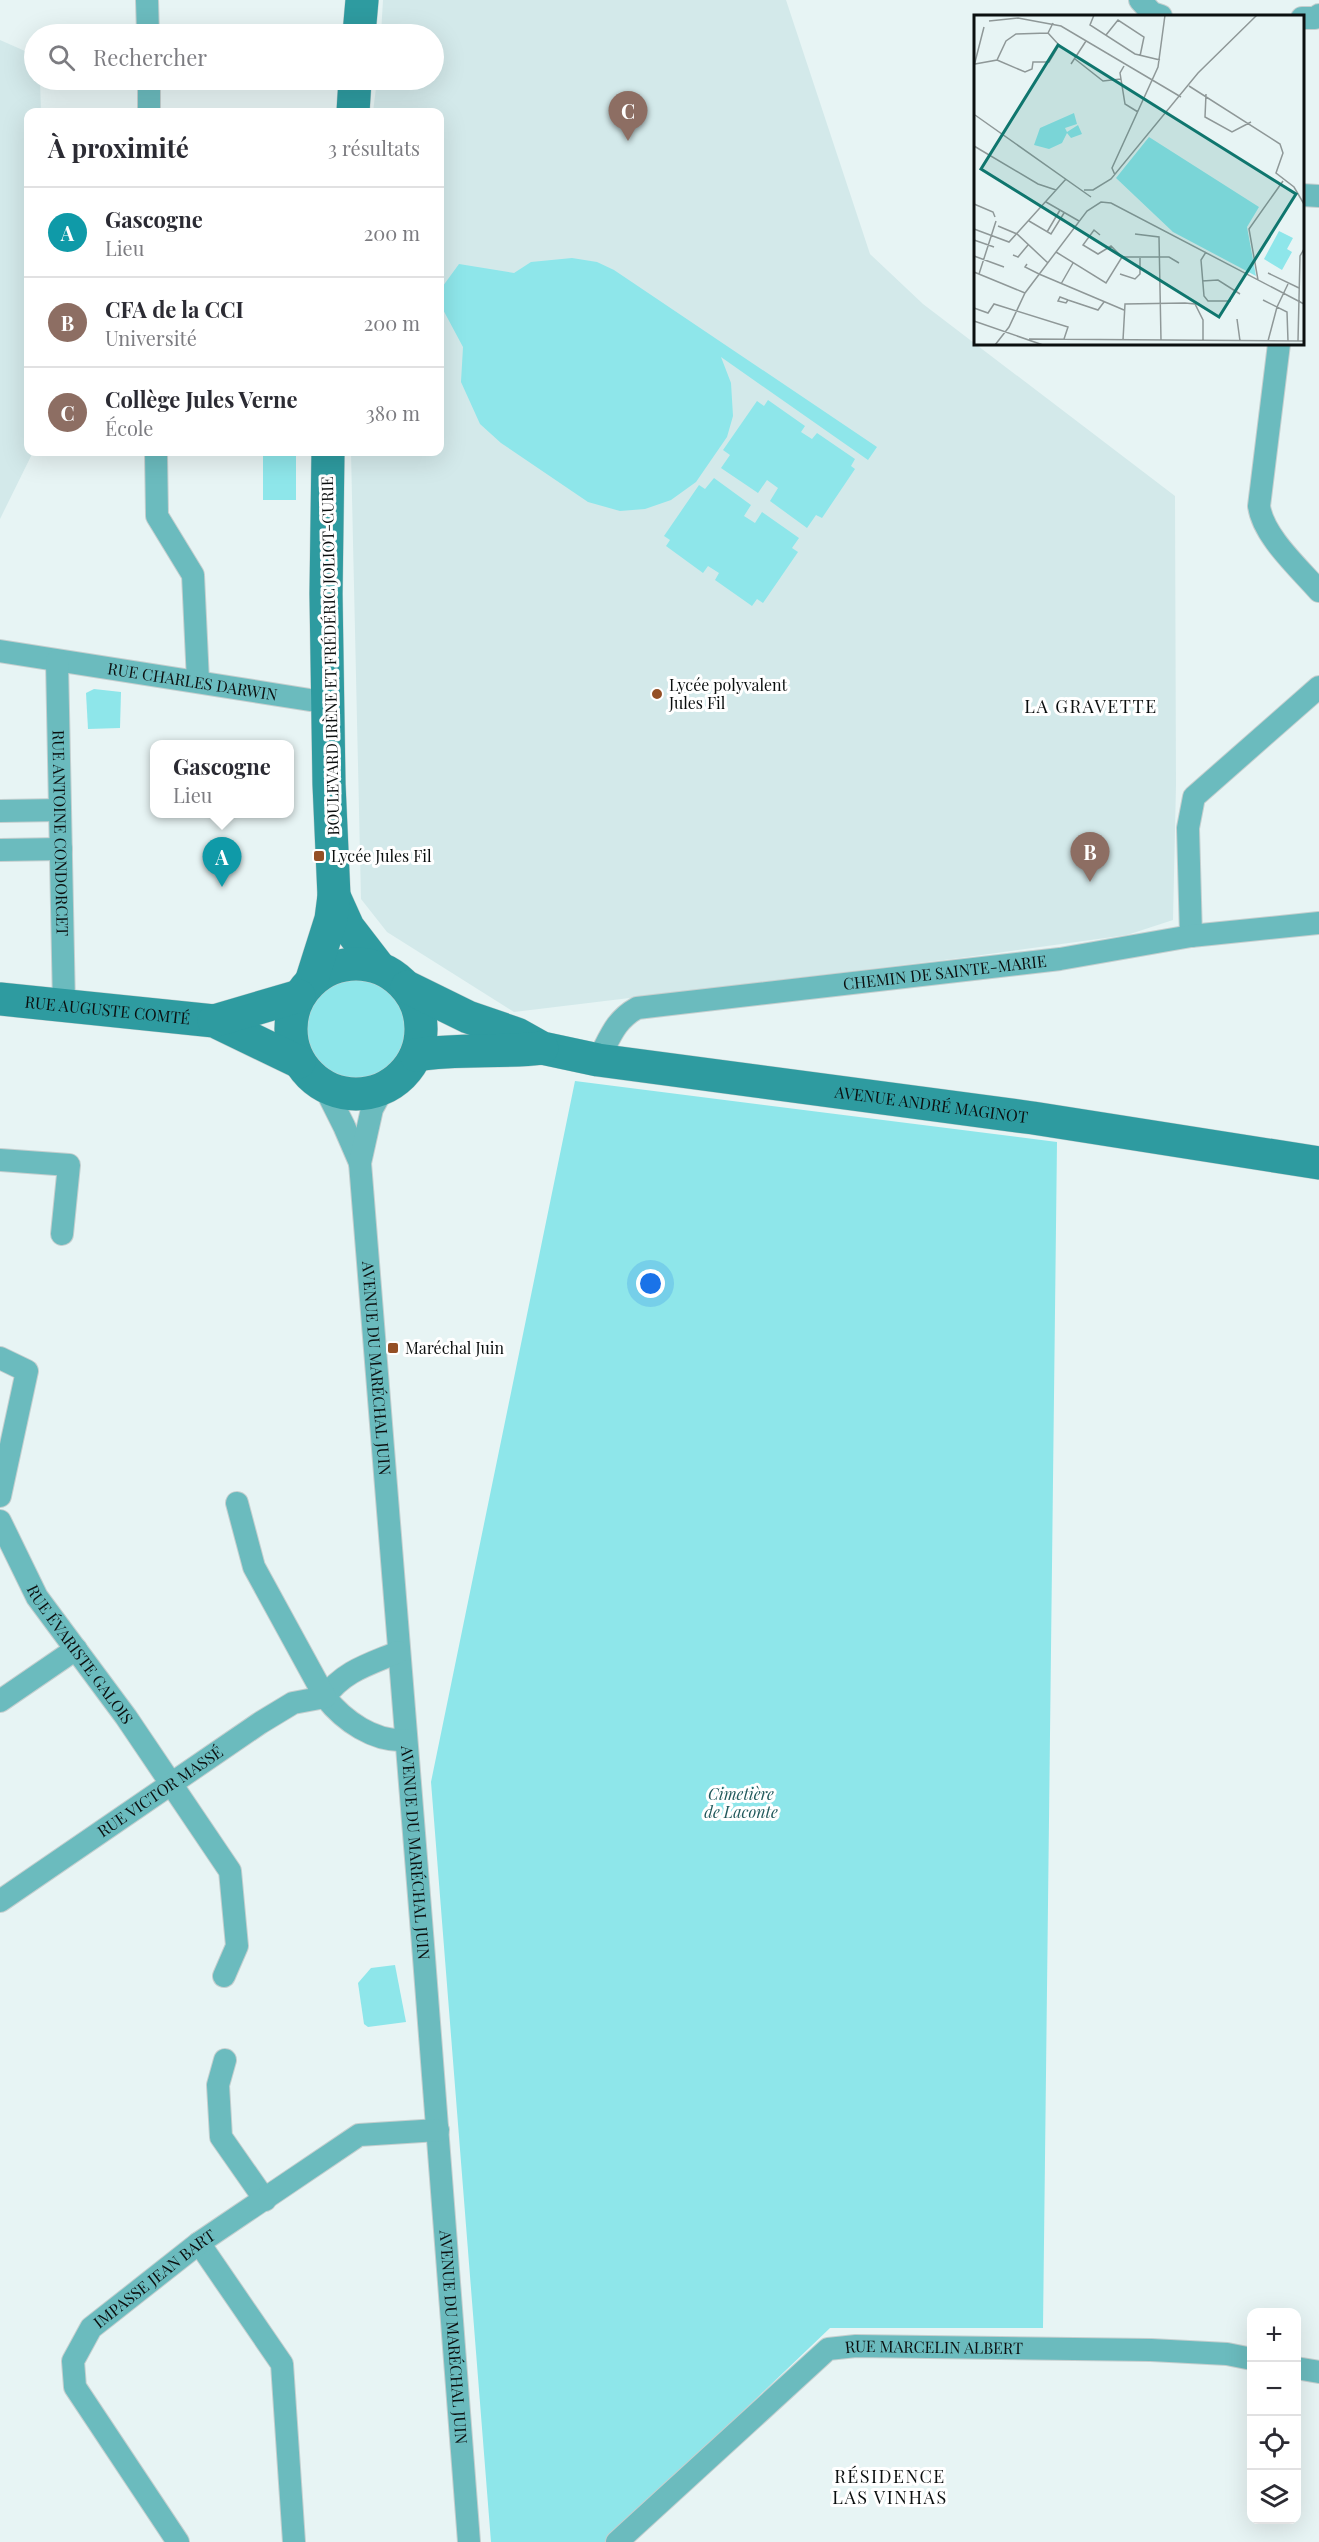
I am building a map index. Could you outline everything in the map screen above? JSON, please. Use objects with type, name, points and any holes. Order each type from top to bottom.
[{"type":"street","points":[[147,0],[148,24]]},
{"type":"street","points":[[360,24],[362,0]]},
{"type":"street","points":[[1140,0],[1152,13],[1158,15]]},
{"type":"street","points":[[1304,18],[1315,18],[1319,15]]},
{"type":"street","points":[[149,90],[149,108]]},
{"type":"street","points":[[353,108],[354,90]]},
{"type":"street","points":[[1304,195],[1319,196]]},
{"type":"street","points":[[1279,345],[1259,506],[1261,518],[1268,531],[1319,591]]},
{"type":"street","points":[[156,456],[157,516],[193,575],[198,681]]},
{"type":"street","name":"BOULEVARD IRÈNE ET FRÉDÉRIC JOLIOT-CURIE","points":[[305,988],[331,919],[334,896],[329,784],[326,594],[328,456]]},
{"type":"street","name":"RUE CHARLES DARWIN","points":[[0,651],[310,700],[328,700]]},
{"type":"street","name":"RUE ANTOINE CONDORCET","points":[[57,661],[64,1005]]},
{"type":"street","points":[[1191,936],[1188,828],[1194,796],[1319,687]]},
{"type":"street","points":[[0,811],[60,810]]},
{"type":"street","points":[[0,849],[61,849]]},
{"type":"street","name":"BOULEVARD IRÈNE ET FRÉDÉRIC JOLIOT-CURIE","points":[[334,896],[348,927],[378,966]]},
{"type":"street","name":"CHEMIN DE SAINTE-MARIE","points":[[598,1060],[623,1016],[637,1008],[1060,959],[1191,936],[1319,922]]},
{"type":"street","points":[[355,963],[378,966],[394,975],[407,987],[418,1008],[422,1032],[416,1055],[403,1075],[383,1089],[353,1095],[324,1086],[310,1076],[299,1062],[291,1040],[291,1017],[305,988],[332,967],[355,963]]},
{"type":"street","name":"AVENUE ANDRÉ MAGINOT","points":[[407,987],[468,1017],[517,1034],[542,1048],[598,1060],[1033,1118],[1319,1163]]},
{"type":"street","name":"RUE AUGUSTE COMTÉ","points":[[214,1021],[305,988]]},
{"type":"street","name":"RUE AUGUSTE COMTÉ","points":[[0,999],[214,1021],[299,1062]]},
{"type":"street","name":"AVENUE ANDRÉ MAGINOT","points":[[416,1055],[481,1050],[507,1052],[542,1048]]},
{"type":"street","name":"AVENUE DU MARÉCHAL JUIN","points":[[324,1086],[360,1163]]},
{"type":"street","name":"AVENUE DU MARÉCHAL JUIN","points":[[383,1089],[372,1109],[360,1163],[469,2542]]},
{"type":"street","points":[[0,1160],[69,1165],[62,1234]]},
{"type":"street","points":[[0,1358],[27,1371],[0,1496]]},
{"type":"street","points":[[237,1503],[254,1567],[325,1696],[335,1709],[373,1736],[391,1741],[405,1740]]},
{"type":"street","name":"RUE ÉVARISTE GALOIS","points":[[0,1521],[37,1597],[126,1717],[230,1871],[237,1946],[224,1976]]},
{"type":"street","points":[[0,1701],[76,1649]]},
{"type":"street","points":[[325,1696],[335,1683],[350,1672],[398,1652]]},
{"type":"street","name":"RUE VICTOR MASSÉ","points":[[0,1901],[170,1783],[293,1703],[325,1696]]},
{"type":"street","points":[[225,2060],[218,2085],[221,2137],[265,2200]]},
{"type":"street","name":"IMPASSE JEAN BART","points":[[178,2542],[75,2387],[73,2361],[91,2328],[199,2243],[359,2135],[438,2130]]},
{"type":"street","points":[[199,2243],[282,2364],[294,2542]]},
{"type":"street","name":"RUE MARCELIN ALBERT","points":[[617,2542],[828,2349],[867,2346],[1151,2350],[1227,2354],[1247,2358]]},
{"type":"street","points":[[1301,2369],[1319,2372]]},
{"type":"shaded area","name":"Lycée polyvalent Jules Fil","points":[[383,0],[786,0],[870,254],[923,304],[974,345],[1175,496],[1176,785],[1173,920],[1127,935],[960,958],[514,1012],[387,932],[361,899],[351,456],[444,456],[444,108],[374,108],[376,90],[444,90],[444,24],[382,24]]},
{"type":"shaded area","points":[[0,40],[24,51],[24,90],[40,90],[41,108],[24,108],[24,456],[31,456],[0,519]]},
{"type":"green space","points":[[572,258],[597,262],[614,270],[877,447],[868,460],[721,357],[731,383],[733,416],[727,437],[696,482],[671,500],[645,509],[620,511],[588,502],[501,443],[480,424],[461,382],[463,347],[444,311],[444,285],[459,264],[514,273],[531,262]]},
{"type":"green space","points":[[768,400],[805,426],[801,432],[812,439],[817,433],[855,459],[851,466],[855,469],[822,518],[816,515],[807,528],[770,501],[778,488],[767,480],[758,493],[721,468],[730,455],[723,450],[757,401],[764,406]]},
{"type":"green space","points":[[263,456],[296,456],[296,500],[263,500]]},
{"type":"green space","points":[[714,478],[751,505],[744,516],[755,523],[762,512],[799,538],[792,548],[798,552],[763,603],[757,599],[752,606],[715,580],[719,573],[708,566],[703,573],[666,546],[670,540],[664,536],[699,485],[705,489]]},
{"type":"green space","points":[[94,689],[121,692],[120,728],[88,729],[86,693]]},
{"type":"green space","points":[[355,974],[375,978],[392,990],[404,1007],[408,1027],[404,1047],[392,1064],[375,1076],[355,1080],[335,1076],[318,1064],[306,1047],[302,1027],[306,1007],[318,990],[335,978]]},
{"type":"green space","name":"Cimetière de Laconte","points":[[575,1081],[1057,1142],[1043,2328],[830,2328],[606,2542],[491,2542],[431,1782]]},
{"type":"green space","points":[[395,1965],[406,2022],[368,2027],[364,2024],[358,1983],[371,1968]]},
{"type":"place","name":"Collège Jules Verne","points":[[628,141]]},
{"type":"place","name":"Lycée polyvalent Jules Fil","points":[[657,694]]},
{"type":"place","name":"Lycée Jules Fil","points":[[319,856]]},
{"type":"place","name":"CFA de la CCI","points":[[1090,882]]},
{"type":"place","name":"Gascogne","points":[[222,887]]},
{"type":"place","name":"Maréchal Juin","points":[[393,1348]]},
{"type":"district","name":"LA GRAVETTE","points":[[1091,707]]},
{"type":"district","name":"RÉSIDENCE LAS VINHAS","points":[[890,2487]]}]
